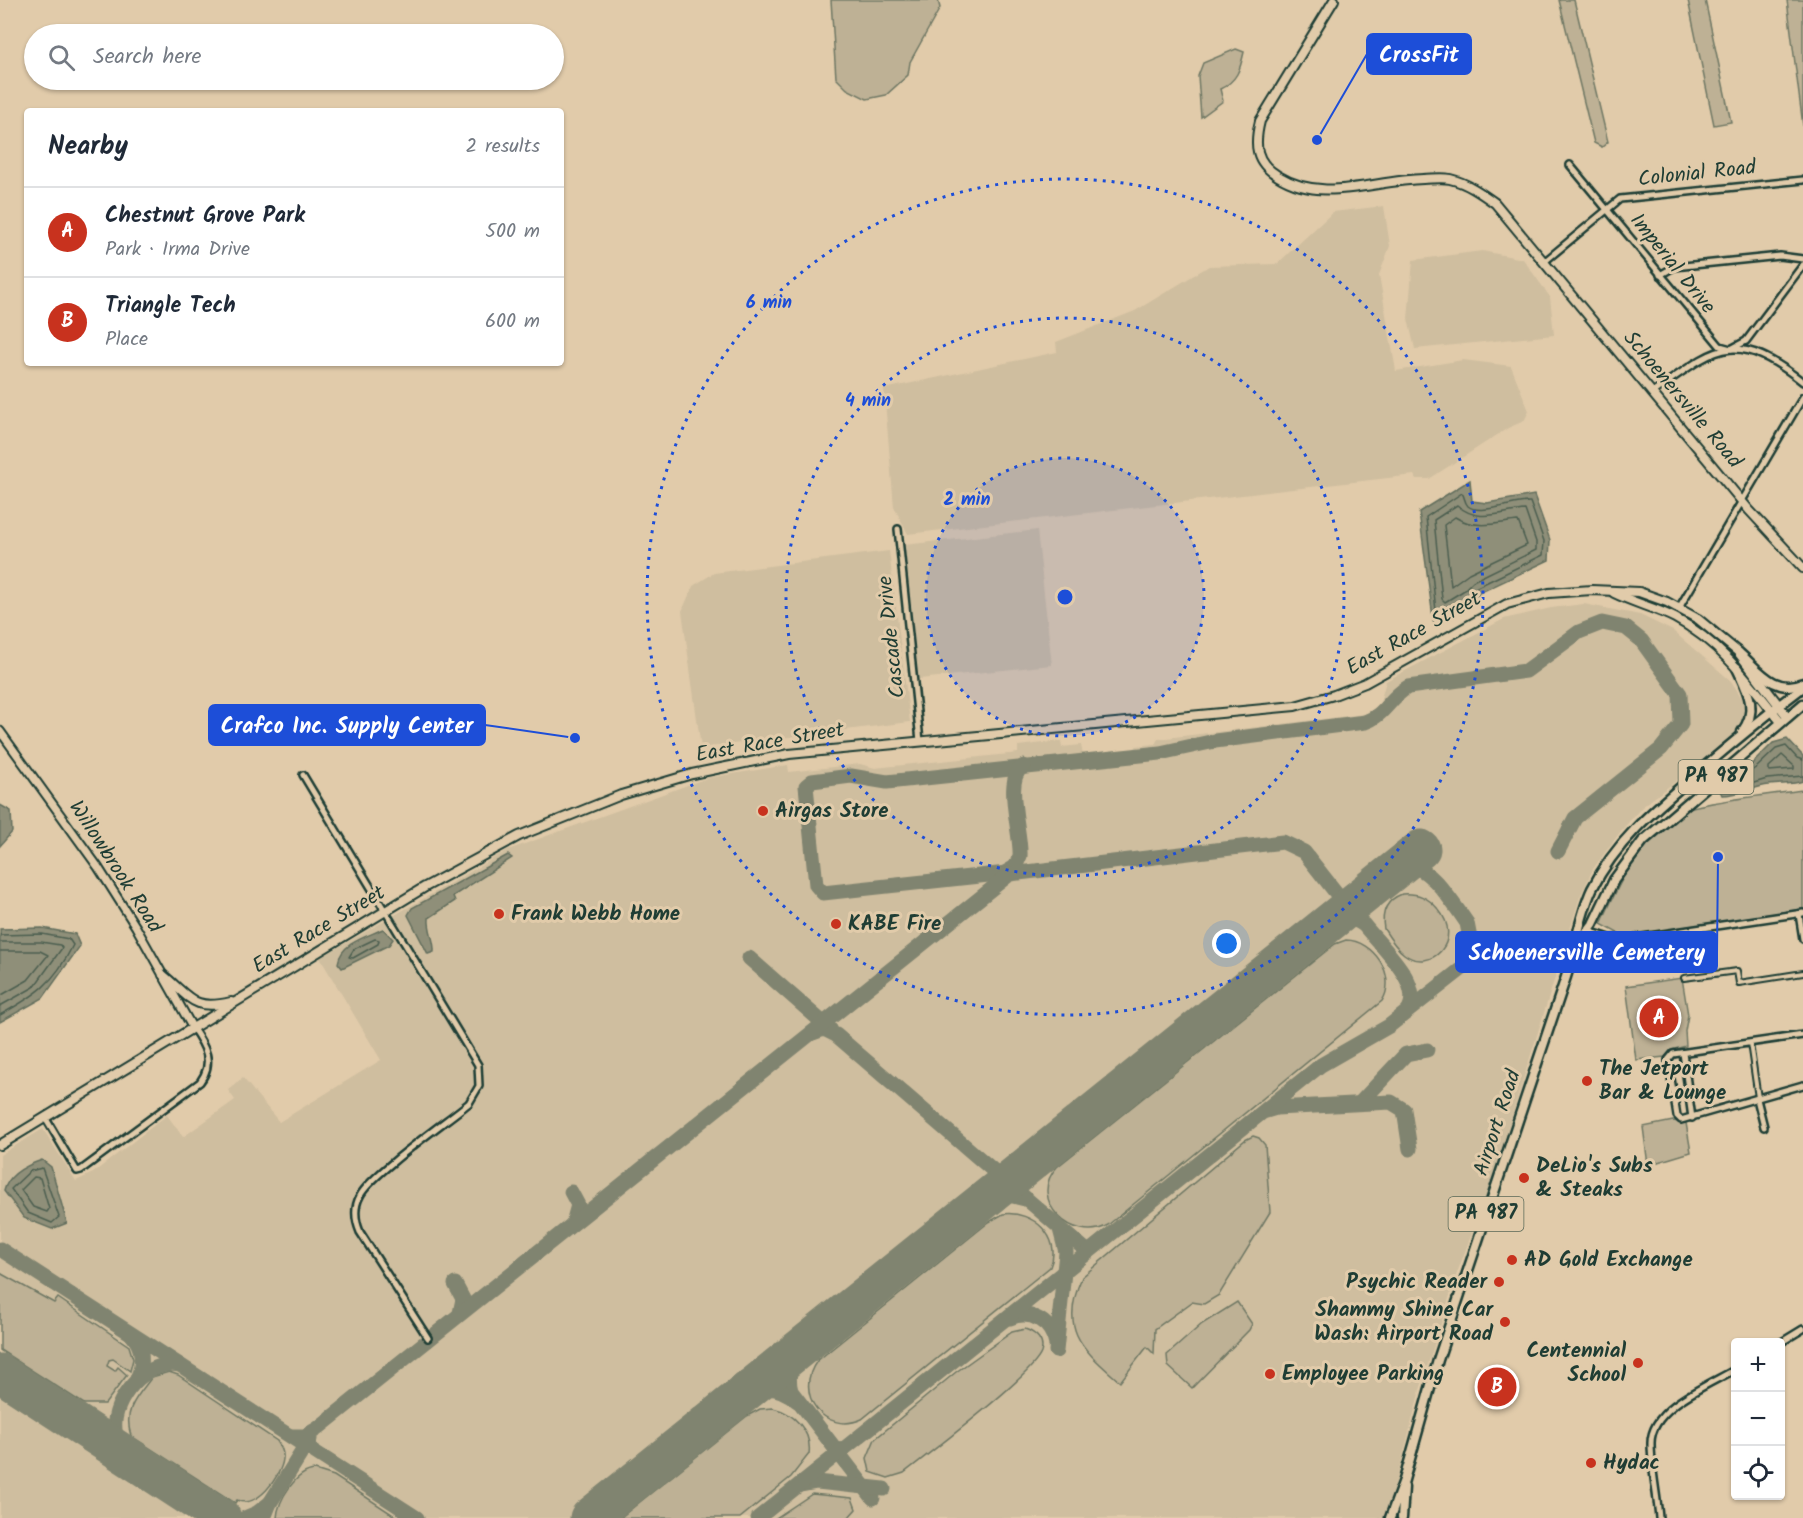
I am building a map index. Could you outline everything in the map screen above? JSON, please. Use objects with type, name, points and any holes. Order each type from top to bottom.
[{"type":"main road","name":"Schoenersville Road","points":[[1334,0],[1260,121],[1255,140],[1257,156],[1268,170],[1303,188],[1328,191],[1414,179],[1449,178],[1467,184],[1495,203],[1741,501],[1803,568]]},
{"type":"main road","name":"Schoenersville Road","points":[[1794,560],[1803,573]]},
{"type":"main road","name":"East Race Street","points":[[0,1145],[386,910],[519,836],[635,790],[692,774],[767,758],[920,741],[1295,706],[1365,683],[1479,618],[1518,600],[1570,590],[1639,592],[1679,608],[1707,626],[1738,652],[1776,709]]},
{"type":"main road","name":"East Race Street","points":[[1613,593],[1684,623],[1709,641],[1784,719]]},
{"type":"main road","points":[[1738,652],[1780,687],[1790,688],[1803,685]]},
{"type":"main road","points":[[1735,741],[1747,724],[1751,713],[1749,695],[1737,668]]},
{"type":"main road","name":"Airport Road","points":[[1390,1518],[1404,1480],[1438,1360],[1575,951],[1579,927],[1596,882],[1623,842],[1648,816],[1803,685]]},
{"type":"main road","name":"Airport Road","points":[[1575,951],[1614,880],[1637,848],[1803,704]]},
{"type":"main road","points":[[163,975],[201,1005],[212,1006],[238,1000]]},
{"type":"main road","name":"Airport Road","points":[[1402,1518],[1404,1480]]},
{"type":"street","name":"Imperial Drive","points":[[1570,165],[1712,339],[1719,346],[1731,349]]},
{"type":"street","name":"Colonial Road","points":[[1544,262],[1620,199],[1803,180]]},
{"type":"street","points":[[1660,275],[1674,267],[1780,256],[1803,259]]},
{"type":"street","points":[[1652,393],[1698,359],[1731,349],[1746,341],[1803,265]]},
{"type":"street","points":[[1731,349],[1766,355],[1803,382]]},
{"type":"street","points":[[1679,608],[1803,396]]},
{"type":"street","name":"Cascade Drive","points":[[898,529],[920,741]]},
{"type":"street","name":"Willowbrook Road","points":[[0,731],[98,867],[192,1027]]},
{"type":"street","points":[[303,775],[476,1058],[480,1072],[478,1086],[470,1103],[371,1182],[357,1203],[356,1218],[360,1232],[428,1338]]},
{"type":"street","points":[[1579,927],[1610,938],[1629,939],[1801,913],[1803,939]]},
{"type":"street","points":[[1684,978],[1737,971],[1739,983],[1803,973]]},
{"type":"street","points":[[45,1118],[77,1171],[200,1083],[209,1067],[209,1058],[192,1027]]},
{"type":"street","points":[[1803,1035],[1671,1055],[1668,1060],[1677,1116],[1681,1120],[1803,1085]]},
{"type":"street","points":[[1750,1043],[1764,1127]]},
{"type":"street","points":[[1683,1053],[1692,1118]]},
{"type":"street","points":[[1785,1340],[1803,1329]]},
{"type":"street","points":[[1659,1518],[1651,1442],[1656,1423],[1672,1407],[1731,1372]]},
{"type":"shaded area","points":[[831,0],[938,0],[940,8],[910,62],[908,75],[886,95],[867,99],[847,89],[836,78]]},
{"type":"shaded area","points":[[1559,0],[1574,0],[1608,142],[1602,147],[1594,143]]},
{"type":"shaded area","points":[[1688,0],[1705,0],[1731,122],[1714,125]]},
{"type":"shaded area","points":[[1787,0],[1803,0],[1803,126]]},
{"type":"shaded area","points":[[1236,49],[1244,52],[1237,74],[1220,89],[1223,101],[1201,117],[1198,76],[1203,63]]},
{"type":"shaded area","points":[[1384,206],[1390,246],[1379,275],[1396,371],[1463,360],[1511,366],[1529,411],[1524,421],[1508,428],[1429,479],[1416,479],[1414,475],[908,534],[894,507],[884,389],[1057,352],[1056,342],[1135,311],[1209,266],[1277,264],[1333,212]]},
{"type":"shaded area","points":[[1482,251],[1523,259],[1550,297],[1554,335],[1415,349],[1408,319],[1413,260]]},
{"type":"shaded area","points":[[1037,530],[1052,665],[919,679],[904,545]]},
{"type":"shaded area","points":[[889,551],[910,722],[701,748],[682,611],[693,586],[714,573]]},
{"type":"shaded area","points":[[1584,604],[1640,615],[1673,631],[1731,681],[1749,709],[1743,726],[1732,738],[1642,807],[1593,869],[1580,897],[1492,1180],[1457,1273],[1420,1390],[1387,1518],[0,1518],[0,1155],[43,1129],[76,1181],[93,1173],[167,1115],[183,1137],[235,1100],[228,1090],[243,1078],[279,1122],[381,1060],[320,958],[508,850],[707,778],[788,765],[789,772],[860,764],[875,768],[1018,753],[1018,746],[1061,741],[1062,747],[1081,745],[1083,755],[1135,749],[1136,746],[1155,744],[1158,739],[1365,714],[1379,706],[1386,681],[1504,619],[1551,608]]},
{"type":"shaded area","points":[[1803,790],[1803,909],[1623,936],[1601,924],[1632,861],[1653,834],[1681,811],[1719,802]]},
{"type":"shaded area","points":[[1402,894],[1418,895],[1430,901],[1445,921],[1448,932],[1446,943],[1433,957],[1424,960],[1414,959],[1404,954],[1395,946],[1384,929],[1383,917],[1388,903]]},
{"type":"shaded area","points":[[1346,940],[1365,946],[1380,961],[1387,981],[1382,1001],[1108,1225],[1095,1230],[1081,1229],[1058,1216],[1047,1193],[1049,1180],[1057,1167],[1335,944]]},
{"type":"shaded area","points":[[1682,978],[1688,1015],[1685,1031],[1686,1046],[1671,1050],[1665,1057],[1636,1060],[1626,986]]},
{"type":"shaded area","points":[[1673,1121],[1686,1123],[1691,1152],[1648,1165],[1643,1127]]},
{"type":"shaded area","points":[[1253,1136],[1259,1138],[1265,1145],[1270,1212],[1219,1295],[1204,1304],[1192,1302],[1155,1329],[1154,1354],[1147,1347],[1120,1382],[1085,1349],[1078,1337],[1073,1312],[1075,1296],[1082,1277],[1245,1140]]},
{"type":"shaded area","points":[[1003,1214],[1024,1216],[1042,1228],[1052,1246],[1053,1256],[1050,1267],[862,1419],[848,1423],[836,1422],[825,1417],[816,1408],[809,1386],[810,1373],[817,1361],[989,1222]]},
{"type":"shaded area","points":[[0,1273],[54,1303],[58,1298],[129,1346],[133,1359],[130,1371],[113,1359],[109,1360],[107,1366],[115,1371],[118,1367],[127,1375],[105,1404],[84,1404],[0,1350]]},
{"type":"shaded area","points":[[1237,1302],[1252,1324],[1249,1330],[1192,1388],[1168,1366],[1167,1355],[1202,1324]]},
{"type":"shaded area","points":[[1025,1329],[1039,1338],[1042,1349],[1034,1364],[1020,1378],[904,1473],[888,1478],[870,1472],[867,1458],[875,1439],[956,1372],[1012,1332]]},
{"type":"shaded area","points":[[169,1372],[178,1375],[277,1441],[283,1454],[281,1466],[273,1483],[259,1496],[244,1502],[237,1500],[235,1503],[131,1436],[130,1411],[136,1398],[152,1377]]},
{"type":"shaded area","points":[[773,1408],[788,1414],[800,1424],[808,1438],[809,1454],[791,1477],[740,1518],[620,1518],[747,1416],[760,1409]]},
{"type":"shaded area","points":[[315,1470],[334,1476],[398,1518],[277,1518],[284,1495],[289,1488],[301,1475]]},
{"type":"shaded area","points":[[812,1494],[852,1498],[856,1509],[848,1518],[776,1518]]},
{"type":"water","points":[[1470,480],[1472,501],[1487,503],[1534,495],[1550,540],[1549,560],[1479,593],[1472,602],[1434,625],[1419,512]]},
{"type":"water","points":[[1787,739],[1803,756],[1803,781],[1773,784],[1722,795],[1719,788],[1724,780],[1753,763],[1773,743]]},
{"type":"water","points":[[0,805],[11,811],[12,832],[0,846]]},
{"type":"water","points":[[508,855],[512,858],[453,896],[455,901],[429,918],[434,952],[428,954],[408,915],[412,908]]},
{"type":"water","points":[[42,928],[75,934],[80,946],[43,998],[0,1022],[0,929]]},
{"type":"water","points":[[383,929],[393,939],[389,945],[342,968],[338,963],[344,950],[355,942]]},
{"type":"water","points":[[42,1160],[51,1167],[67,1223],[52,1229],[24,1218],[4,1191],[14,1175]]},
{"type":"taxiway","points":[[1016,872],[823,893],[816,885],[806,786],[812,781],[851,776],[887,782],[1160,753],[1215,741],[1365,722],[1377,715],[1408,687],[1526,671],[1579,632],[1602,623],[1626,628],[1641,640],[1680,694],[1681,724],[1661,749],[1575,818],[1558,851]]},
{"type":"taxiway","points":[[1005,873],[1015,867],[1020,856],[1014,807],[1014,782],[1018,772],[1024,766]]},
{"type":"taxiway","points":[[292,1436],[305,1436],[317,1429],[1010,874],[1283,842],[1304,852],[1341,899],[1342,908],[1336,918]]},
{"type":"taxiway","points":[[758,1518],[1321,1065],[1389,1026],[1464,967],[1472,949],[1467,923],[1439,885],[1430,876],[1411,866],[1399,868],[1382,881]]},
{"type":"taxiway","points":[[1327,925],[1345,918],[1364,925],[1390,955],[1406,979],[1411,990],[1412,1002],[1407,1012]]},
{"type":"taxiway","points":[[749,958],[830,1029]]},
{"type":"taxiway","points":[[813,1033],[824,1029],[836,1035],[1088,1252]]},
{"type":"taxiway","points":[[1361,1102],[1406,1054],[1427,1050]]},
{"type":"taxiway","points":[[1266,1111],[1276,1108],[1391,1102],[1404,1110],[1410,1149]]},
{"type":"taxiway","points":[[571,1192],[578,1205],[573,1223]]},
{"type":"taxiway","points":[[978,1204],[1005,1194],[1025,1199]]},
{"type":"taxiway","points":[[1056,1351],[1066,1252],[1060,1229]]},
{"type":"taxiway","points":[[0,1249],[417,1518]]},
{"type":"taxiway","points":[[455,1284],[463,1299],[460,1313]]},
{"type":"taxiway","points":[[1010,1318],[1025,1315],[1039,1320],[1050,1330],[1056,1345]]},
{"type":"taxiway","points":[[132,1335],[141,1356],[141,1367],[137,1379]]},
{"type":"taxiway","points":[[806,1344],[791,1365],[789,1377],[791,1391],[873,1498]]},
{"type":"taxiway","points":[[139,1465],[124,1450],[116,1436],[115,1418],[119,1406],[125,1394],[144,1375],[155,1368],[180,1365]]},
{"type":"taxiway","points":[[737,1399],[752,1391],[767,1388],[782,1391],[797,1401]]},
{"type":"taxiway","points":[[264,1518],[270,1503],[310,1439]]},
{"type":"taxiway","points":[[801,1485],[817,1482],[884,1489]]},
{"type":"taxiway","points":[[245,1518],[257,1513],[270,1503]]},
{"type":"taxiway","points":[[212,1511],[229,1518]]},
{"type":"runway","points":[[589,1518],[1421,849]]},
{"type":"runway","points":[[0,1373],[222,1518]]},
{"type":"place","name":"CrossFit","points":[[1317,140]]},
{"type":"place","name":"Crafco Inc. Supply Center","points":[[575,738]]},
{"type":"place","name":"Airgas Store","points":[[763,811]]},
{"type":"place","name":"Schoenersville Cemetery","points":[[1718,857]]},
{"type":"place","name":"Frank Webb Home","points":[[499,914]]},
{"type":"place","name":"KABE Fire","points":[[836,924]]},
{"type":"place","name":"Chestnut Grove Park","points":[[1659,1018]]},
{"type":"place","name":"The Jetport Bar & Lounge","points":[[1587,1081]]},
{"type":"place","name":"DeLio's Subs & Steaks","points":[[1524,1178]]},
{"type":"place","name":"AD Gold Exchange","points":[[1512,1260]]},
{"type":"place","name":"Psychic Reader","points":[[1499,1282]]},
{"type":"place","name":"Shammy Shine Car Wash: Airport Road","points":[[1505,1322]]},
{"type":"place","name":"Centennial School","points":[[1638,1363]]},
{"type":"place","name":"Employee Parking","points":[[1270,1374]]},
{"type":"place","name":"Triangle Tech","points":[[1497,1387]]},
{"type":"place","name":"Hydac","points":[[1591,1463]]}]
